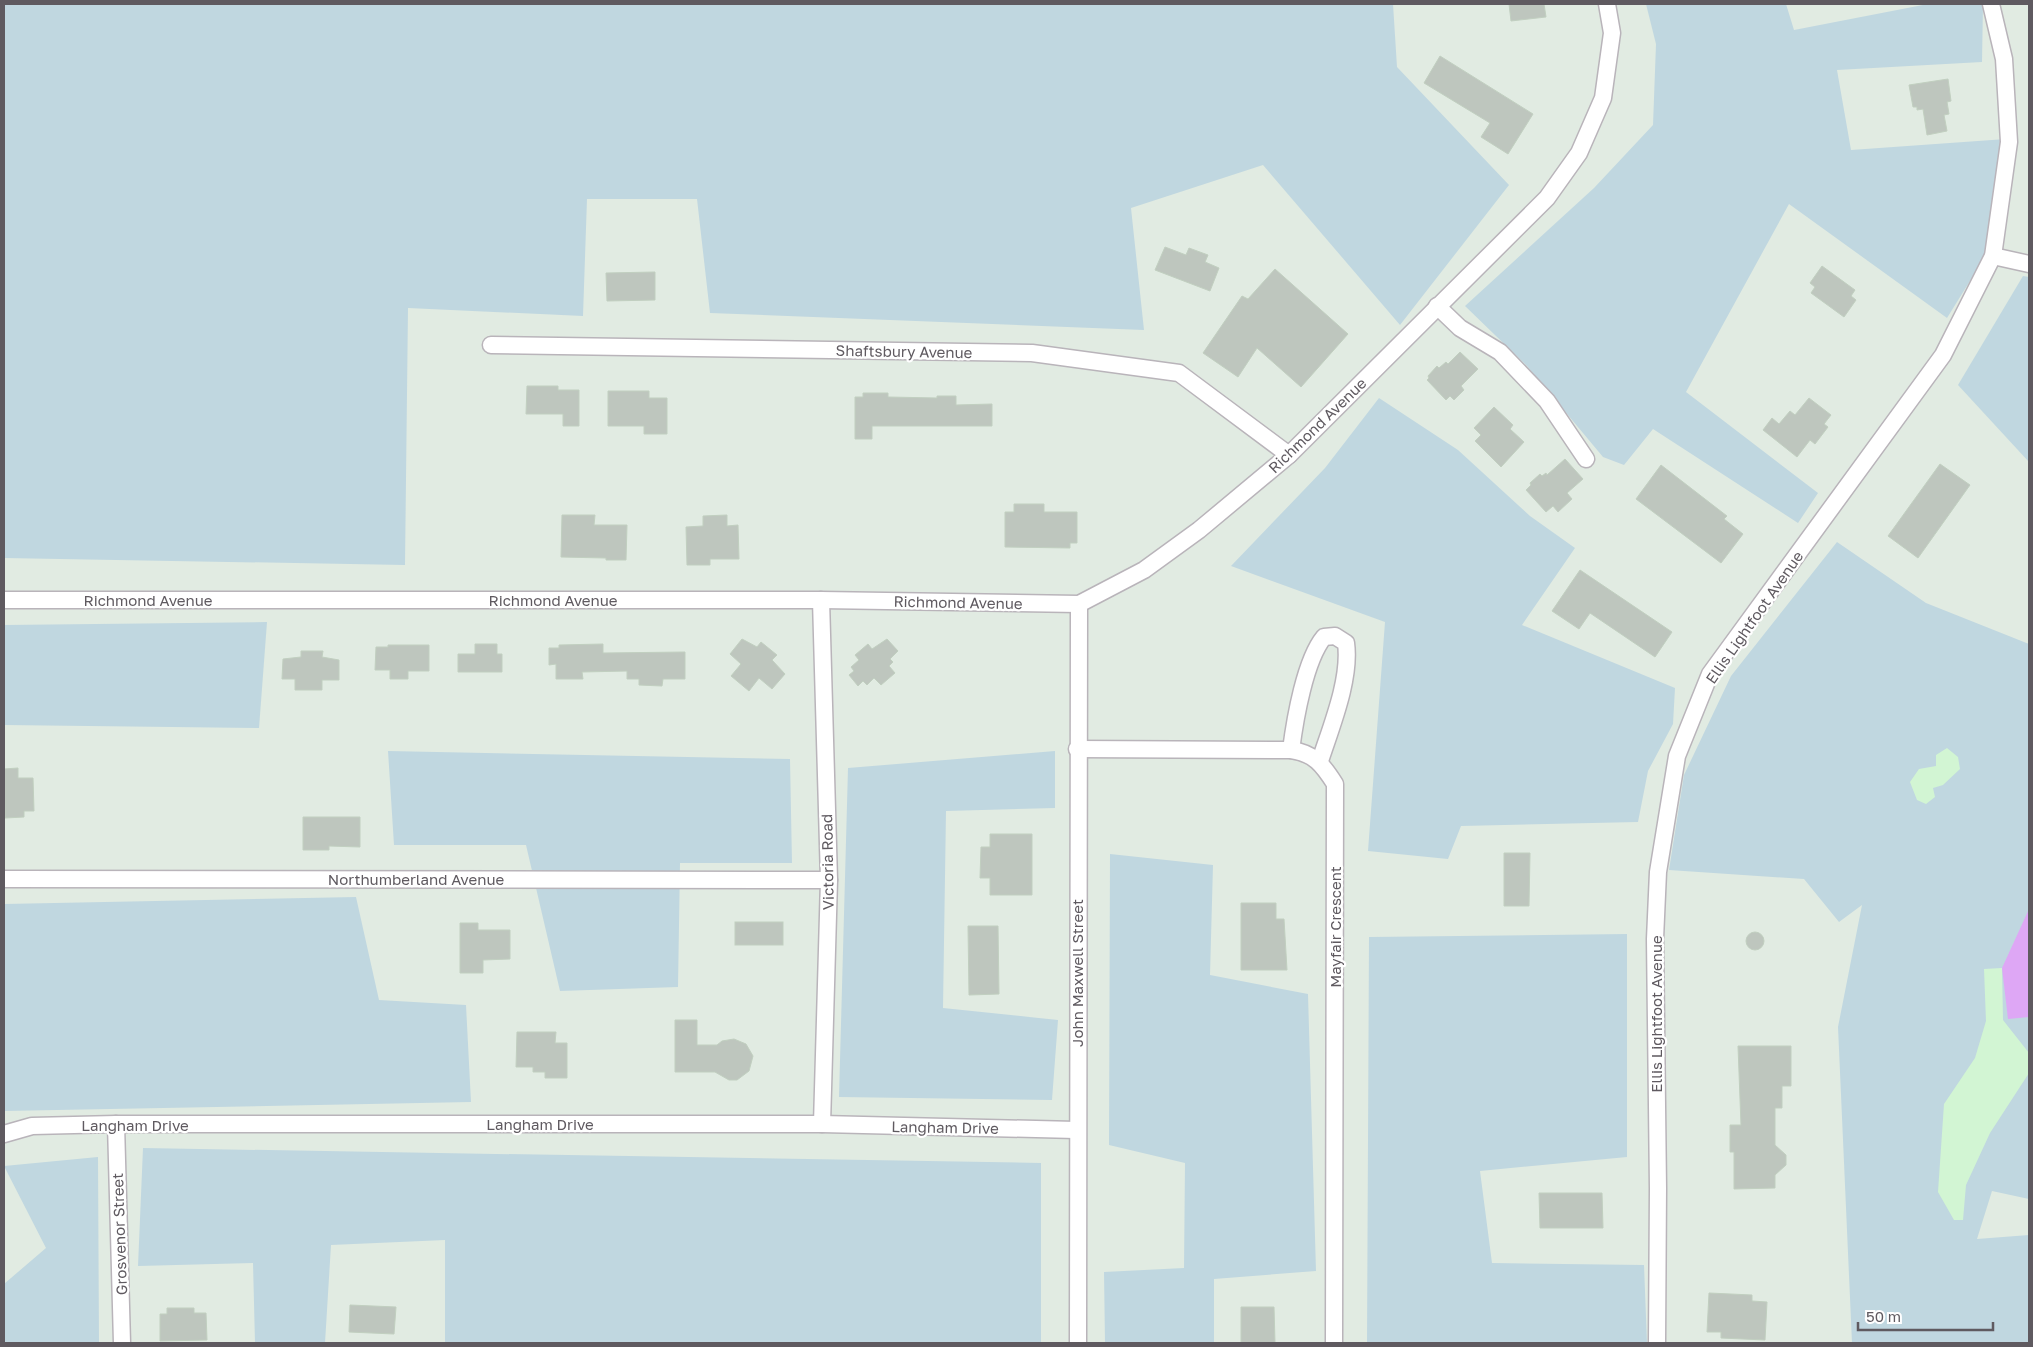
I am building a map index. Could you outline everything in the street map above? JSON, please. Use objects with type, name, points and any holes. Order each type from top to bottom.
[{"type":"street","name":"Richmond Avenue","points":[[4,600],[821,600],[1079,604],[1144,570],[1200,530],[1289,455],[1547,198],[1580,154],[1603,98],[1612,32],[1607,4]]},
{"type":"street","name":"Ellis Lightfoot Avenue","points":[[1657,1343],[1658,1188],[1655,939],[1658,872],[1677,756],[1710,674],[1942,355],[1993,256],[2009,142],[2004,59],[1991,4]]},
{"type":"street","points":[[1993,256],[2029,264]]},
{"type":"street","points":[[1437,306],[1460,328],[1500,352],[1547,401],[1586,459]]},
{"type":"street","name":"Shaftsbury Avenue","points":[[491,345],[1032,353],[1179,373],[1289,455]]},
{"type":"street","name":"Victoria Road","points":[[821,600],[829,880],[822,1124]]},
{"type":"street","name":"John Maxwell Street","points":[[1078,1343],[1076,1130],[1079,604]]},
{"type":"street","points":[[1077,749],[1291,750],[1303,752],[1320,761],[1337,707],[1348,657],[1346,643],[1334,636],[1324,637],[1316,647],[1296,716],[1291,750]]},
{"type":"street","name":"Mayfair Crescent","points":[[1320,761],[1335,784],[1334,1343]]},
{"type":"street","name":"Northumberland Avenue","points":[[4,879],[829,880]]},
{"type":"street","name":"Langham Drive","points":[[4,1134],[32,1126],[116,1124],[822,1124],[1076,1130]]},
{"type":"street","name":"Grosvenor Street","points":[[116,1124],[122,1343]]},
{"type":"shaded area","points":[[4,4],[1393,4],[1397,67],[1509,185],[1400,325],[1263,165],[1131,208],[1144,330],[710,313],[697,199],[587,199],[583,316],[408,308],[405,565],[4,558]]},
{"type":"shaded area","points":[[1646,4],[1786,4],[1794,30],[1928,4],[1983,4],[1982,62],[1837,70],[1851,150],[2006,139],[2001,231],[1947,318],[1789,204],[1686,392],[1818,493],[1798,523],[1653,429],[1624,465],[1603,457],[1527,366],[1465,306],[1594,188],[1653,125],[1656,44]]},
{"type":"shaded area","points":[[2023,276],[2029,277],[2029,462],[1958,385]]},
{"type":"shaded area","points":[[1379,398],[1458,450],[1530,516],[1575,548],[1522,625],[1675,688],[1673,724],[1648,771],[1638,822],[1461,826],[1448,859],[1368,851],[1385,622],[1231,566],[1325,468]]},
{"type":"shaded area","points":[[1837,542],[1926,603],[2029,644],[2029,1199],[1992,1191],[1977,1239],[2029,1235],[2029,1343],[1852,1343],[1838,1027],[1862,905],[1839,922],[1804,879],[1669,870],[1684,775],[1731,676]]},
{"type":"shaded area","points":[[267,622],[259,728],[4,725],[4,625]]},
{"type":"shaded area","points":[[388,751],[790,759],[792,863],[680,863],[678,987],[560,991],[526,845],[394,845]]},
{"type":"shaded area","points":[[1055,751],[1055,808],[946,811],[943,1008],[1058,1020],[1052,1100],[839,1097],[848,768]]},
{"type":"shaded area","points":[[1110,854],[1213,865],[1210,975],[1308,994],[1316,1271],[1214,1279],[1214,1343],[1105,1343],[1104,1272],[1184,1268],[1185,1163],[1109,1145]]},
{"type":"shaded area","points":[[356,897],[379,1000],[466,1005],[471,1102],[4,1111],[4,904]]},
{"type":"shaded area","points":[[2029,909],[2029,1017],[2008,1019],[2002,968]]},
{"type":"shaded area","points":[[1627,934],[1627,1157],[1480,1171],[1492,1263],[1644,1265],[1647,1343],[1367,1343],[1369,937]]},
{"type":"shaded area","points":[[143,1148],[1041,1163],[1041,1343],[445,1343],[445,1240],[331,1245],[325,1343],[255,1343],[253,1263],[138,1266]]},
{"type":"shaded area","points":[[98,1157],[99,1343],[4,1343],[4,1284],[46,1248],[4,1166]]},
{"type":"sand","points":[[1947,748],[1958,757],[1960,769],[1943,785],[1933,788],[1935,797],[1926,804],[1917,800],[1910,782],[1919,769],[1936,766],[1936,755]]},
{"type":"sand","points":[[2002,968],[2003,1020],[2029,1053],[2029,1073],[1990,1133],[1966,1185],[1963,1220],[1954,1220],[1938,1192],[1944,1104],[1975,1058],[1986,1021],[1984,969]]},
{"type":"building","points":[[1509,4],[1544,4],[1546,17],[1511,21]]},
{"type":"building","points":[[1440,56],[1533,114],[1508,154],[1481,137],[1490,123],[1424,83]]},
{"type":"building","points":[[1948,79],[1951,101],[1947,102],[1949,114],[1944,115],[1947,131],[1927,135],[1923,109],[1917,110],[1917,107],[1913,107],[1909,85]]},
{"type":"building","points":[[1165,247],[1186,255],[1189,248],[1208,255],[1205,262],[1219,268],[1210,291],[1155,270]]},
{"type":"building","points":[[1822,266],[1855,290],[1851,296],[1856,300],[1844,317],[1811,293],[1815,287],[1810,283]]},
{"type":"building","points":[[1275,269],[1348,334],[1301,387],[1257,348],[1238,377],[1203,353],[1242,296],[1248,299]]},
{"type":"building","points":[[655,272],[655,300],[607,301],[606,273]]},
{"type":"building","points":[[1460,352],[1478,369],[1461,386],[1464,390],[1454,400],[1450,396],[1446,400],[1427,380],[1428,376],[1437,366],[1439,368],[1446,362],[1448,364]]},
{"type":"building","points":[[527,386],[558,386],[558,390],[579,390],[579,426],[563,426],[563,414],[526,414]]},
{"type":"building","points":[[608,391],[649,391],[649,398],[667,398],[667,434],[644,434],[644,426],[608,426]]},
{"type":"building","points":[[863,393],[888,393],[888,397],[937,398],[937,396],[956,396],[956,405],[992,404],[992,426],[872,426],[872,439],[855,439],[855,397],[863,397]]},
{"type":"building","points":[[1809,398],[1831,415],[1824,424],[1828,427],[1815,444],[1810,440],[1797,457],[1763,430],[1772,418],[1779,424],[1790,411],[1795,415]]},
{"type":"building","points":[[1494,407],[1513,425],[1510,429],[1524,442],[1501,467],[1475,441],[1481,435],[1474,428]]},
{"type":"building","points":[[1565,459],[1583,479],[1567,493],[1572,499],[1558,512],[1553,506],[1546,512],[1526,490],[1531,485],[1530,483],[1540,474],[1542,476],[1546,473],[1547,475]]},
{"type":"building","points":[[1940,464],[1970,485],[1918,558],[1888,536]]},
{"type":"building","points":[[1661,465],[1727,516],[1724,519],[1743,534],[1721,563],[1636,499]]},
{"type":"building","points":[[1014,504],[1044,504],[1044,512],[1077,512],[1077,543],[1070,543],[1070,548],[1005,547],[1005,512],[1014,512]]},
{"type":"building","points":[[562,515],[595,515],[594,525],[627,525],[626,560],[561,557]]},
{"type":"building","points":[[727,515],[727,526],[738,525],[739,559],[710,559],[710,565],[687,565],[686,527],[703,526],[703,516]]},
{"type":"building","points":[[1580,570],[1672,632],[1655,657],[1590,613],[1579,629],[1552,611]]},
{"type":"building","points":[[742,639],[757,647],[761,642],[777,655],[772,660],[785,674],[772,689],[759,678],[749,691],[731,676],[741,664],[730,654]]},
{"type":"building","points":[[887,639],[898,651],[890,659],[893,662],[889,666],[895,673],[881,685],[874,678],[867,685],[863,681],[858,686],[849,675],[854,671],[851,667],[859,660],[855,655],[868,644],[872,649]]},
{"type":"building","points":[[475,644],[497,644],[497,654],[502,654],[502,672],[458,672],[458,654],[475,654]]},
{"type":"building","points":[[603,644],[603,653],[685,652],[685,679],[663,679],[662,686],[639,685],[639,679],[627,679],[627,671],[582,672],[583,679],[556,679],[556,664],[549,665],[549,648],[559,648],[559,645]]},
{"type":"building","points":[[388,645],[429,645],[429,671],[408,671],[408,679],[390,679],[390,670],[375,670],[376,647],[388,647]]},
{"type":"building","points":[[301,651],[323,651],[322,657],[339,660],[339,680],[322,680],[322,690],[295,690],[295,679],[282,679],[283,659],[301,657]]},
{"type":"building","points":[[18,768],[18,778],[33,778],[34,811],[24,811],[24,817],[5,818],[4,769]]},
{"type":"building","points":[[303,817],[360,817],[360,847],[329,846],[329,850],[303,850]]},
{"type":"building","points":[[990,834],[1032,834],[1032,895],[990,895],[990,878],[980,878],[981,847],[990,847]]},
{"type":"building","points":[[1504,853],[1530,853],[1529,906],[1504,906]]},
{"type":"building","points":[[1241,903],[1276,903],[1276,919],[1284,919],[1287,970],[1241,970]]},
{"type":"building","points":[[735,922],[783,922],[783,945],[735,945]]},
{"type":"building","points":[[460,923],[478,923],[478,930],[510,930],[510,959],[483,960],[483,973],[460,973]]},
{"type":"building","points":[[968,926],[998,926],[999,994],[969,995]]},
{"type":"building","points":[[1751,932],[1759,932],[1764,937],[1762,948],[1751,950],[1746,945],[1746,937]]},
{"type":"building","points":[[675,1020],[697,1020],[697,1045],[717,1045],[722,1041],[734,1039],[746,1044],[753,1056],[749,1071],[737,1080],[729,1080],[715,1072],[675,1072]]},
{"type":"building","points":[[517,1032],[556,1032],[555,1043],[567,1043],[567,1078],[545,1078],[545,1072],[533,1072],[533,1067],[516,1067]]},
{"type":"building","points":[[1738,1046],[1791,1046],[1791,1086],[1782,1086],[1782,1108],[1775,1108],[1775,1145],[1786,1155],[1786,1165],[1775,1175],[1775,1188],[1734,1189],[1734,1152],[1730,1152],[1730,1125],[1741,1125]]},
{"type":"building","points":[[1539,1193],[1602,1193],[1603,1228],[1540,1228]]},
{"type":"building","points":[[1709,1293],[1752,1295],[1752,1301],[1767,1302],[1765,1340],[1721,1338],[1721,1332],[1707,1332]]},
{"type":"building","points":[[350,1305],[396,1307],[394,1334],[349,1332]]},
{"type":"building","points":[[1241,1307],[1274,1307],[1275,1343],[1241,1343]]},
{"type":"building","points":[[167,1308],[194,1308],[194,1313],[206,1313],[207,1340],[160,1341],[160,1314],[167,1314]]}]
